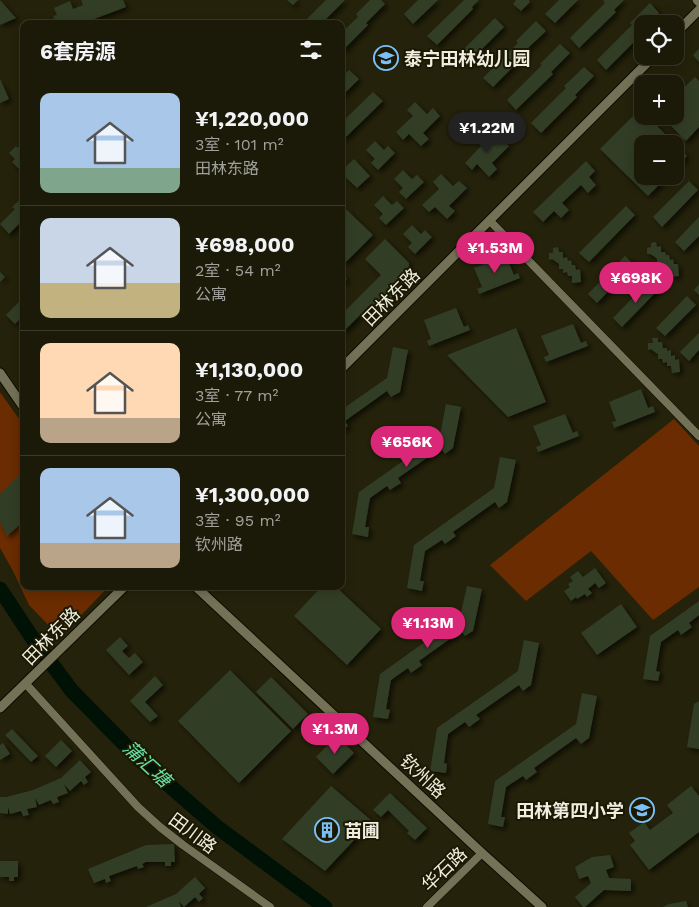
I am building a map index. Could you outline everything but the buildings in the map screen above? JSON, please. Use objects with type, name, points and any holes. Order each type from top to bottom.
[{"type":"street","points":[[684,25],[699,10]]},
{"type":"street","name":"田林东路","points":[[345,365],[645,65]]},
{"type":"street","points":[[490,221],[699,436]]},
{"type":"street","points":[[0,373],[20,402]]},
{"type":"street","name":"田林东路","points":[[0,708],[121,590]]},
{"type":"street","name":"钦州路","points":[[199,590],[542,907]]},
{"type":"street","name":"田川路","points":[[29,681],[138,807],[183,845],[270,907]]},
{"type":"street","name":"华石路","points":[[427,907],[482,853]]},
{"type":"shaded area","points":[[0,392],[20,420],[20,586],[0,548]]},
{"type":"shaded area","points":[[674,419],[699,446],[699,587],[653,620],[591,551],[526,601],[490,565]]},
{"type":"shaded area","points":[[22,590],[105,590],[67,630],[54,631],[29,605]]},
{"type":"waterway","name":"蒲汇塘","points":[[0,589],[33,639],[72,691],[139,759],[217,827],[325,907]]},
{"type":"place","name":"泰宁田林幼儿园","points":[[386,58]]},
{"type":"place","name":"田林第四小学","points":[[642,810]]},
{"type":"place","name":"苗圃","points":[[327,830]]}]
